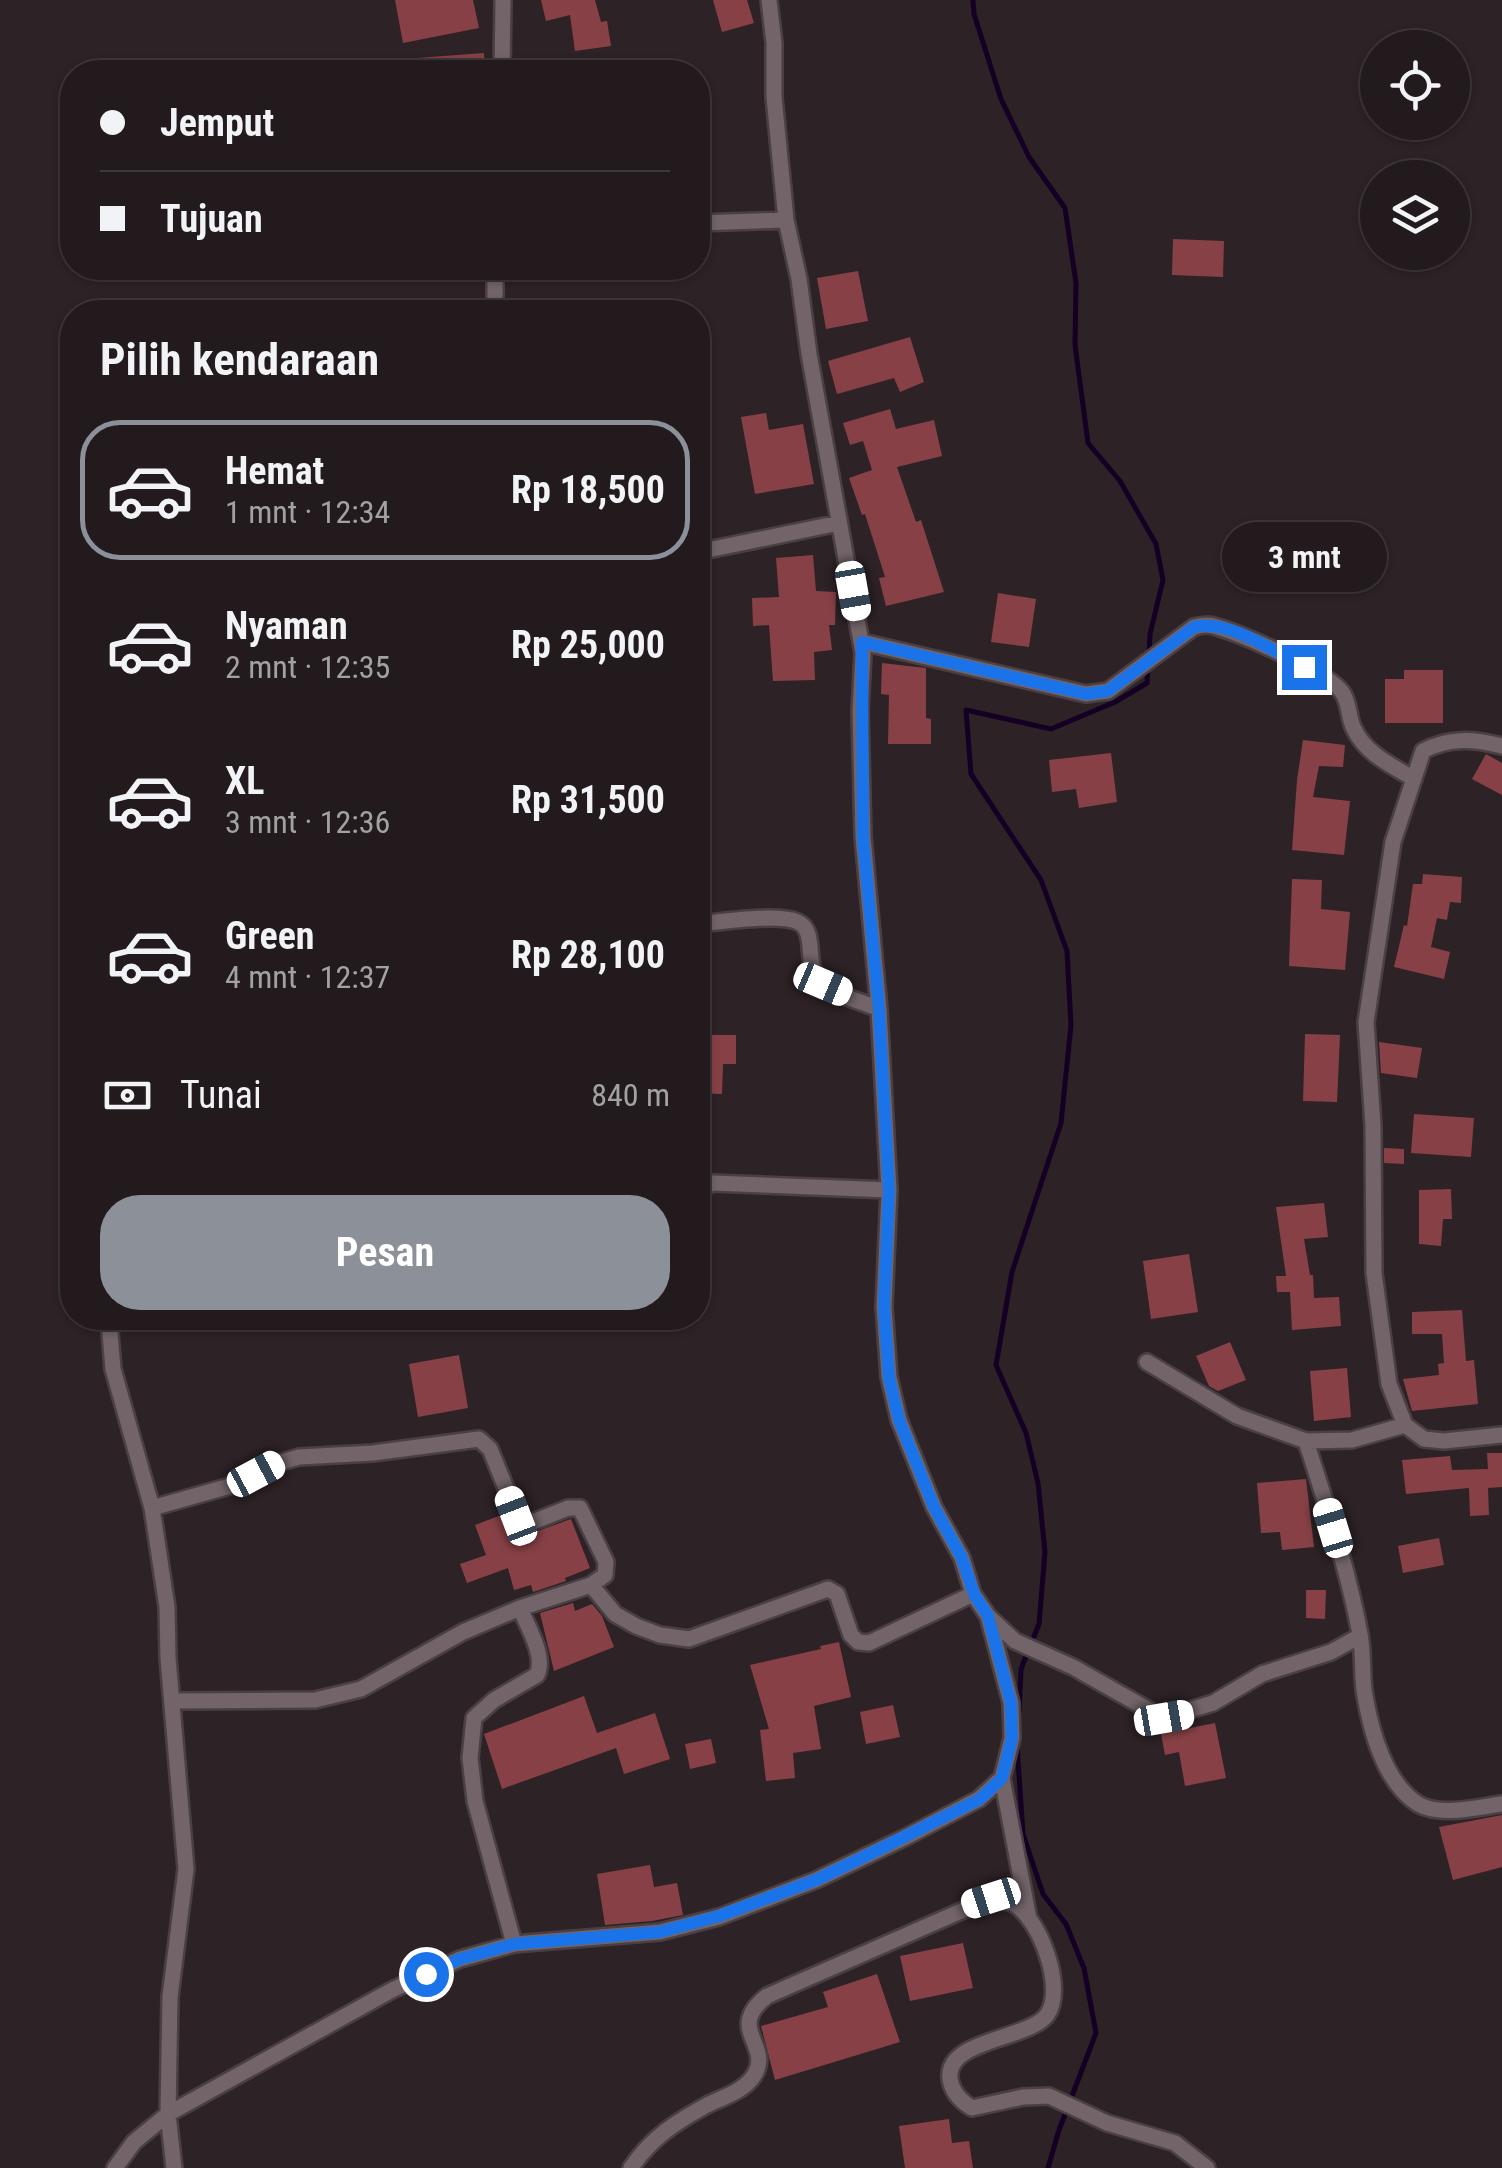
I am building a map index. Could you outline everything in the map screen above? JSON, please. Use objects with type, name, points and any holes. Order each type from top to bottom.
[{"type":"street","points":[[502,60],[503,0]]},
{"type":"street","points":[[769,0],[786,220],[862,642],[863,838],[879,1009],[889,1190],[884,1307],[889,1377],[899,1420],[934,1507],[988,1616],[1015,1641],[1073,1667],[1164,1718],[1214,1703],[1262,1674],[1331,1652],[1360,1636]]},
{"type":"street","points":[[710,223],[786,220]]},
{"type":"street","points":[[710,550],[839,523]]},
{"type":"street","points":[[862,642],[1086,694],[1108,691],[1194,627],[1206,624],[1254,641],[1328,680],[1342,692],[1352,728],[1370,752],[1414,778]]},
{"type":"street","points":[[1502,746],[1476,739],[1437,743],[1422,751],[1393,842],[1366,1022],[1373,1126],[1374,1273],[1390,1384],[1404,1425],[1424,1439],[1444,1441],[1502,1435]]},
{"type":"street","points":[[710,923],[782,919],[800,922],[808,932],[810,964],[815,976],[823,984],[879,1009]]},
{"type":"street","points":[[710,1184],[889,1190]]},
{"type":"street","points":[[111,1330],[113,1369],[152,1508],[167,1607],[186,1869],[170,1997],[168,2114],[174,2168]]},
{"type":"street","points":[[1147,1362],[1237,1416],[1306,1441],[1352,1440],[1404,1425]]},
{"type":"street","points":[[152,1508],[237,1484],[299,1456],[373,1453],[479,1439],[490,1449],[519,1520],[528,1524],[568,1508],[580,1508],[606,1562],[605,1575],[592,1584],[463,1632],[361,1690],[315,1700],[174,1700]]},
{"type":"street","points":[[1306,1441],[1360,1636],[1364,1695],[1379,1749],[1396,1780],[1420,1805],[1450,1810],[1502,1804]]},
{"type":"street","points":[[592,1584],[615,1614],[636,1626],[660,1635],[689,1639],[828,1589],[837,1594],[851,1635],[858,1642],[868,1643],[974,1594]]},
{"type":"street","points":[[514,1944],[475,1801],[470,1758],[474,1718],[494,1700],[537,1676],[540,1670],[540,1659],[520,1608]]},
{"type":"street","points":[[988,1616],[1011,1703],[1012,1738],[1002,1778],[1030,1918],[1049,1957],[1053,1996],[1047,2014],[1028,2029],[960,2055],[951,2068],[950,2078],[962,2101],[972,2108],[1024,2096],[1049,2096],[1107,2122],[1175,2143],[1208,2168]]},
{"type":"street","points":[[114,2168],[134,2142],[168,2114],[392,1990],[460,1959],[514,1944],[660,1932],[719,1916],[816,1880],[904,1838],[980,1799],[1002,1778]]},
{"type":"street","points":[[630,2168],[663,2131],[745,2086],[756,2073],[760,2060],[748,2021],[751,2008],[766,1996],[991,1898],[1014,1904],[1030,1918]]},
{"type":"building","points":[[395,0],[473,0],[479,28],[403,43]]},
{"type":"building","points":[[541,0],[595,0],[601,22],[607,21],[611,46],[575,51],[570,15],[546,21]]},
{"type":"building","points":[[713,0],[747,0],[754,23],[722,32]]},
{"type":"building","points":[[484,53],[484,60],[417,60]]},
{"type":"building","points":[[1173,239],[1224,241],[1223,277],[1172,275]]},
{"type":"building","points":[[858,271],[868,321],[826,329],[817,278]]},
{"type":"building","points":[[910,337],[924,382],[900,392],[894,378],[837,394],[828,361]]},
{"type":"building","points":[[890,409],[896,429],[934,420],[942,456],[897,467],[916,522],[921,520],[944,592],[886,606],[879,578],[885,577],[849,478],[872,470],[863,441],[850,445],[843,423]]},
{"type":"building","points":[[766,413],[769,430],[803,424],[814,484],[755,494],[741,417]]},
{"type":"building","points":[[813,555],[816,591],[836,592],[835,625],[829,625],[832,650],[814,652],[815,680],[773,681],[769,625],[753,626],[752,598],[779,597],[776,558]]},
{"type":"building","points":[[998,593],[1036,599],[1029,647],[991,642]]},
{"type":"building","points":[[882,663],[926,668],[926,718],[931,719],[931,744],[888,744],[889,695],[881,694]]},
{"type":"building","points":[[1404,670],[1443,670],[1443,723],[1385,723],[1385,679],[1404,679]]},
{"type":"building","points":[[1303,740],[1345,745],[1343,767],[1319,766],[1313,797],[1350,801],[1344,855],[1292,850]]},
{"type":"building","points":[[1111,753],[1117,802],[1079,808],[1076,789],[1052,792],[1049,760]]},
{"type":"building","points":[[1486,754],[1502,763],[1502,795],[1472,779]]},
{"type":"building","points":[[1423,874],[1462,877],[1461,903],[1450,902],[1447,920],[1437,918],[1431,947],[1450,952],[1444,979],[1394,967],[1404,925],[1407,926],[1413,884],[1422,884]]},
{"type":"building","points":[[1292,879],[1322,880],[1321,909],[1350,912],[1345,970],[1289,966]]},
{"type":"building","points":[[1305,1034],[1340,1035],[1337,1102],[1303,1101]]},
{"type":"building","points":[[710,1035],[736,1035],[736,1064],[723,1064],[722,1094],[710,1094]]},
{"type":"building","points":[[1379,1042],[1422,1048],[1417,1078],[1381,1073]]},
{"type":"building","points":[[1414,1114],[1474,1118],[1471,1157],[1411,1153]]},
{"type":"building","points":[[1384,1148],[1404,1149],[1404,1164],[1384,1163]]},
{"type":"building","points":[[1451,1189],[1452,1219],[1443,1219],[1441,1246],[1419,1244],[1419,1190]]},
{"type":"building","points":[[1324,1203],[1328,1237],[1304,1239],[1314,1298],[1339,1297],[1341,1326],[1292,1330],[1290,1292],[1277,1292],[1276,1276],[1286,1276],[1276,1207]]},
{"type":"building","points":[[1189,1254],[1198,1312],[1151,1319],[1143,1261]]},
{"type":"building","points":[[1462,1310],[1466,1361],[1474,1360],[1478,1404],[1412,1411],[1403,1379],[1439,1375],[1438,1364],[1444,1363],[1442,1334],[1412,1334],[1412,1312]]},
{"type":"building","points":[[1230,1342],[1246,1380],[1218,1391],[1209,1386],[1196,1356]]},
{"type":"building","points":[[459,1355],[468,1408],[418,1417],[409,1364]]},
{"type":"building","points":[[1347,1368],[1351,1417],[1314,1421],[1310,1371]]},
{"type":"building","points":[[1487,1453],[1502,1453],[1502,1487],[1488,1488],[1489,1515],[1470,1516],[1469,1488],[1406,1494],[1402,1460],[1450,1456],[1452,1470],[1488,1469]]},
{"type":"building","points":[[1306,1479],[1314,1547],[1282,1550],[1280,1532],[1261,1533],[1257,1483]]},
{"type":"building","points":[[504,1514],[513,1529],[527,1535],[571,1519],[590,1568],[533,1592],[531,1585],[514,1590],[508,1568],[467,1583],[460,1564],[486,1555],[475,1525]]},
{"type":"building","points":[[1439,1538],[1444,1565],[1403,1573],[1398,1546]]},
{"type":"building","points":[[1306,1590],[1326,1590],[1325,1619],[1306,1618]]},
{"type":"building","points":[[573,1603],[575,1611],[592,1604],[602,1616],[614,1647],[554,1671],[540,1613]]},
{"type":"building","points":[[839,1642],[851,1697],[814,1706],[821,1749],[793,1753],[795,1778],[766,1781],[760,1730],[769,1729],[750,1665]]},
{"type":"building","points":[[584,1696],[597,1733],[655,1713],[670,1759],[624,1774],[616,1748],[502,1789],[484,1734]]},
{"type":"building","points":[[893,1705],[900,1737],[866,1744],[860,1712]]},
{"type":"building","points":[[1215,1723],[1226,1778],[1185,1786],[1179,1752],[1165,1755],[1161,1734]]},
{"type":"building","points":[[711,1739],[716,1763],[690,1769],[685,1744]]},
{"type":"building","points":[[1502,1815],[1502,1867],[1453,1880],[1439,1827]]},
{"type":"building","points":[[650,1865],[654,1887],[677,1883],[683,1915],[605,1925],[597,1874]]},
{"type":"building","points":[[963,1943],[973,1988],[910,2001],[900,1956]]},
{"type":"building","points":[[877,1974],[900,2042],[775,2080],[761,2026],[828,2007],[823,1992]]},
{"type":"building","points":[[949,2119],[952,2143],[969,2141],[973,2168],[905,2168],[899,2126]]},
{"type":"waterway","points":[[973,0],[1001,99],[1029,157],[1065,208],[1076,283],[1075,345],[1088,443],[1120,481],[1156,544],[1163,580],[1149,654]]},
{"type":"waterway","points":[[1019,1714],[1021,1669],[1039,1624],[1045,1552],[1038,1483],[1026,1433],[996,1365],[1012,1272],[1061,1123],[1071,1025],[1067,951],[1041,880],[971,774],[966,710],[1051,729],[1115,702],[1147,683],[1148,665]]},
{"type":"waterway","points":[[1017,1745],[1023,1834],[1043,1894],[1066,1924],[1084,1968],[1096,2033],[1048,2168]]},
{"type":"route","points":[[426,1974],[460,1959],[514,1944],[660,1932],[719,1916],[816,1880],[874,1852],[980,1799],[1002,1778],[1012,1738],[1011,1703],[988,1616],[934,1507],[899,1420],[889,1377],[884,1307],[889,1190],[879,1009],[863,838],[862,642],[1086,694],[1108,691],[1194,627],[1206,624],[1254,641],[1304,667]]}]
